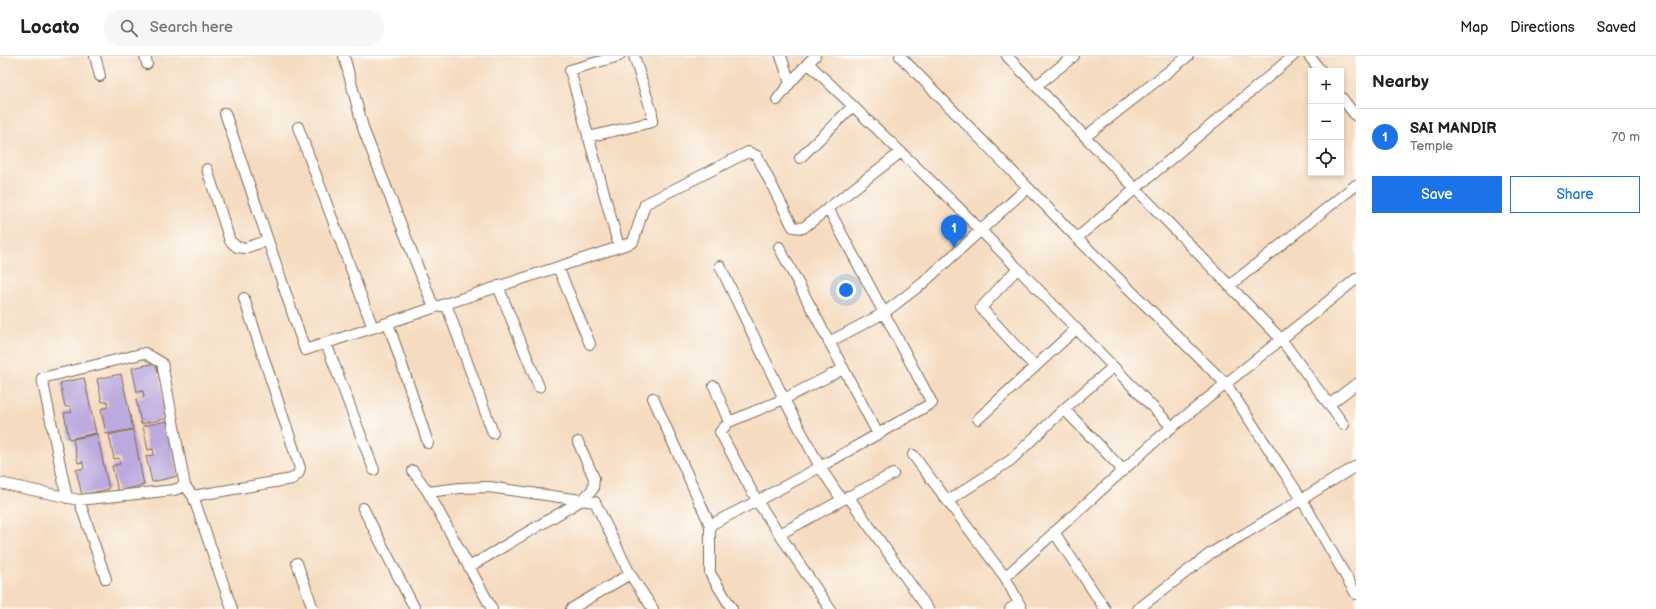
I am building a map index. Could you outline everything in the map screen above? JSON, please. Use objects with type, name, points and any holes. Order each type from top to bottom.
[{"type":"street","points":[[95,56],[100,76]]},
{"type":"street","points":[[344,56],[364,131],[434,308]]},
{"type":"street","points":[[619,56],[570,70],[619,247]]},
{"type":"street","points":[[588,137],[652,122],[652,112],[634,56]]},
{"type":"street","points":[[781,56],[790,83]]},
{"type":"street","points":[[900,56],[1076,238],[1226,384],[1301,498],[1356,594]]},
{"type":"street","points":[[1007,56],[1281,340],[1330,404],[1344,425]]},
{"type":"street","points":[[1036,86],[1074,56]]},
{"type":"street","points":[[1085,137],[1188,56]]},
{"type":"street","points":[[1076,238],[1293,56]]},
{"type":"street","points":[[1309,56],[1319,68]]},
{"type":"street","points":[[777,100],[812,59],[853,106],[980,231],[1172,427]]},
{"type":"street","points":[[1344,101],[1356,116]]},
{"type":"street","points":[[800,158],[853,106]]},
{"type":"street","points":[[225,113],[305,350],[633,242],[645,204],[748,152],[757,156],[793,227],[802,228],[900,152]]},
{"type":"street","points":[[298,127],[373,328]]},
{"type":"street","points":[[206,169],[230,241],[237,247],[245,248],[268,240]]},
{"type":"street","points":[[1229,286],[1356,185]]},
{"type":"street","points":[[829,342],[884,313],[924,283],[1027,188]]},
{"type":"street","points":[[710,524],[757,501],[820,467],[932,402],[828,208]]},
{"type":"street","points":[[779,247],[878,434]]},
{"type":"street","points":[[720,266],[784,399],[820,467],[928,609]]},
{"type":"street","points":[[558,267],[590,344]]},
{"type":"street","points":[[1017,269],[981,308],[1035,367]]},
{"type":"street","points":[[1004,577],[1172,427],[1356,279]]},
{"type":"street","points":[[498,286],[539,387]]},
{"type":"street","points":[[192,496],[292,479],[298,474],[300,468],[244,298]]},
{"type":"street","points":[[446,304],[493,433]]},
{"type":"street","points":[[388,323],[428,443]]},
{"type":"street","points":[[978,419],[1076,329]]},
{"type":"street","points":[[326,343],[374,470]]},
{"type":"street","points":[[67,498],[42,378],[145,353],[162,363],[185,486],[192,496],[232,609]]},
{"type":"street","points":[[948,502],[1011,460],[1064,409],[1113,367]]},
{"type":"street","points":[[830,609],[757,501],[720,432],[729,422],[784,399],[844,369]]},
{"type":"street","points":[[1330,404],[1356,384]]},
{"type":"street","points":[[714,386],[729,422]]},
{"type":"street","points":[[653,398],[710,524],[710,573],[732,609]]},
{"type":"street","points":[[1064,409],[1123,470]]},
{"type":"street","points":[[469,567],[582,500],[593,489],[594,478],[578,442]]},
{"type":"street","points":[[913,455],[1004,577],[1020,606],[1010,609]]},
{"type":"street","points":[[1138,609],[1210,553],[1246,533],[1301,498],[1356,466]]},
{"type":"street","points":[[413,471],[428,492],[492,609]]},
{"type":"street","points":[[780,534],[892,474]]},
{"type":"street","points":[[0,483],[79,500],[174,490],[185,486]]},
{"type":"street","points":[[428,492],[460,488],[489,487],[595,502],[630,574],[653,609]]},
{"type":"street","points":[[79,500],[106,579]]},
{"type":"street","points":[[362,508],[415,609]]},
{"type":"street","points":[[1054,532],[1105,609]]},
{"type":"street","points":[[297,563],[313,609]]},
{"type":"street","points":[[571,609],[630,574]]},
{"type":"building","points":[[156,363],[168,418],[141,424],[136,399],[144,397],[143,391],[137,392],[132,368]]},
{"type":"building","points":[[121,374],[133,429],[106,434],[101,409],[108,407],[107,401],[102,402],[97,379]]},
{"type":"building","points":[[84,378],[96,433],[69,439],[64,413],[72,412],[70,406],[65,407],[60,383]]},
{"type":"building","points":[[167,421],[178,476],[152,482],[146,456],[154,455],[153,449],[148,450],[143,426]]},
{"type":"building","points":[[133,430],[144,485],[118,491],[112,466],[120,464],[119,458],[114,459],[109,435]]},
{"type":"building","points":[[97,434],[109,489],[82,495],[76,470],[84,468],[83,462],[78,463],[73,439]]},
{"type":"place","name":"SAI MANDIR","points":[[954,248]]}]
